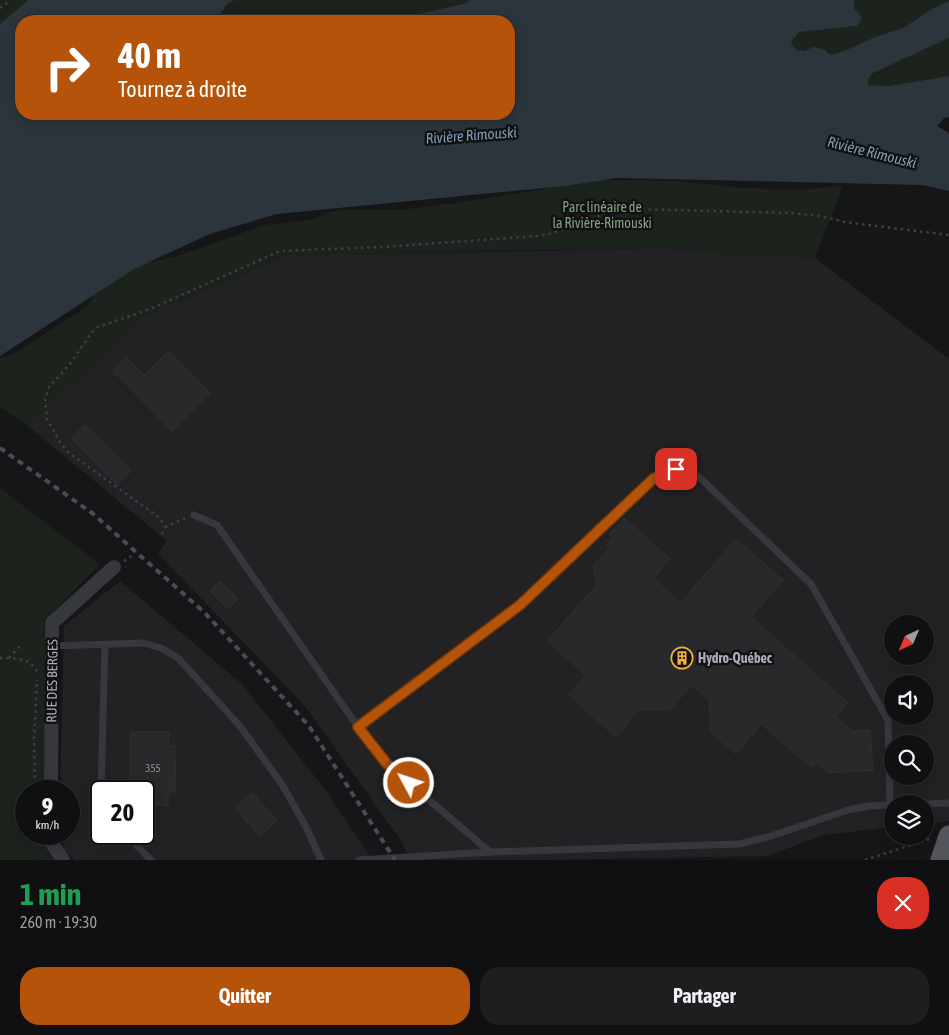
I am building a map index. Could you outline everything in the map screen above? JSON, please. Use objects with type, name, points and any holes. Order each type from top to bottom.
[{"type":"main road","points":[[941,860],[943,836]]},
{"type":"street","name":"RUE DES BERGES","points":[[51,780],[52,623],[114,568]]},
{"type":"street","points":[[53,845],[63,860]]},
{"type":"lane","points":[[358,727],[520,605],[654,478],[676,469],[697,475],[811,584],[888,720],[891,795]]},
{"type":"lane","points":[[194,515],[217,526],[358,727],[387,764],[490,852]]},
{"type":"lane","points":[[101,780],[105,644]]},
{"type":"lane","points":[[52,646],[143,644],[161,648],[178,658],[240,726],[284,786],[308,828],[321,860]]},
{"type":"lane","points":[[934,804],[949,803]]},
{"type":"lane","points":[[359,860],[490,852],[739,844],[768,837],[848,810],[884,805]]},
{"type":"lane","points":[[136,845],[151,860]]},
{"type":"path","points":[[0,8],[11,0]]},
{"type":"path","points":[[162,534],[164,527],[160,518],[76,459],[61,444],[47,419],[45,399],[49,387],[70,364],[98,327],[150,309],[280,251],[391,247],[538,236],[558,232],[621,210],[646,209],[792,213],[819,216],[845,222],[949,235]]},
{"type":"path","points":[[164,527],[194,515]]},
{"type":"path","points":[[9,658],[20,646]]},
{"type":"path","points":[[0,658],[26,660],[36,668],[38,674],[34,740],[35,780]]},
{"type":"path","points":[[865,860],[943,836]]},
{"type":"shaded area","points":[[656,248],[815,258],[949,359],[949,821],[934,823],[934,795],[884,795],[884,828],[824,835],[767,856],[547,860],[412,860],[399,838],[305,706],[158,554],[167,541],[28,426],[141,317],[287,255]]},
{"type":"shaded area","points":[[120,581],[242,684],[323,787],[373,860],[75,860],[65,851],[63,845],[80,845],[80,780],[60,780],[64,626]]},
{"type":"green space","points":[[0,0],[28,0],[0,24]]},
{"type":"green space","points":[[235,0],[471,0],[463,4],[414,15],[219,15],[228,3]]},
{"type":"green space","points":[[854,0],[949,1],[932,9],[903,28],[875,37],[844,51],[830,55],[824,49],[796,50],[791,42],[799,32],[857,26]]},
{"type":"green space","points":[[949,38],[949,76],[889,86],[867,85],[871,74]]},
{"type":"green space","name":"Parc linéaire de la Rivière-Rimouski","points":[[603,180],[677,181],[742,188],[796,190],[843,186],[815,258],[656,248],[286,255],[141,317],[28,426],[0,407],[0,358],[12,355],[88,306],[105,275],[145,263],[178,256],[264,225],[309,220],[337,210],[400,210]]},
{"type":"green space","points":[[0,488],[100,564],[44,621],[45,780],[15,780],[15,845],[47,845],[49,854],[54,860],[0,860]]},
{"type":"water","name":"Rivière Rimouski","points":[[28,0],[235,0],[228,3],[219,15],[15,15],[15,120],[515,120],[515,15],[414,15],[463,4],[471,0],[854,0],[854,8],[862,18],[857,26],[799,32],[791,42],[796,50],[805,51],[813,47],[824,49],[830,55],[903,28],[932,9],[949,1],[949,38],[871,74],[867,85],[889,86],[949,76],[949,117],[944,118],[937,126],[949,133],[949,191],[922,185],[617,178],[565,186],[277,214],[210,234],[134,269],[0,356],[0,24]]},
{"type":"building","points":[[169,351],[210,393],[172,431],[113,371],[126,357],[144,376]]},
{"type":"building","points":[[85,425],[131,471],[117,485],[71,438]]},
{"type":"building","name":"Hydro-Québec","points":[[624,518],[670,559],[653,578],[680,603],[736,539],[783,580],[751,617],[848,703],[836,717],[852,731],[870,730],[873,770],[828,773],[816,762],[811,767],[761,724],[736,754],[711,732],[709,700],[692,685],[670,709],[639,710],[616,737],[569,695],[586,675],[547,641],[596,586],[594,565],[610,547],[607,545],[614,538],[609,534]]},
{"type":"building","points":[[220,581],[238,599],[228,609],[210,591]]},
{"type":"building","points":[[131,732],[169,732],[168,745],[176,746],[175,792],[168,792],[168,805],[155,805],[155,780],[130,780]]},
{"type":"building","points":[[253,793],[277,821],[259,836],[235,808]]},
{"type":"railway","points":[[0,448],[92,513],[204,612],[309,726],[395,860]]},
{"type":"place","name":"Hydro-Québec","points":[[682,658]]},
{"type":"route","points":[[409,783],[387,764],[358,727],[520,605],[654,478],[676,469]]}]
